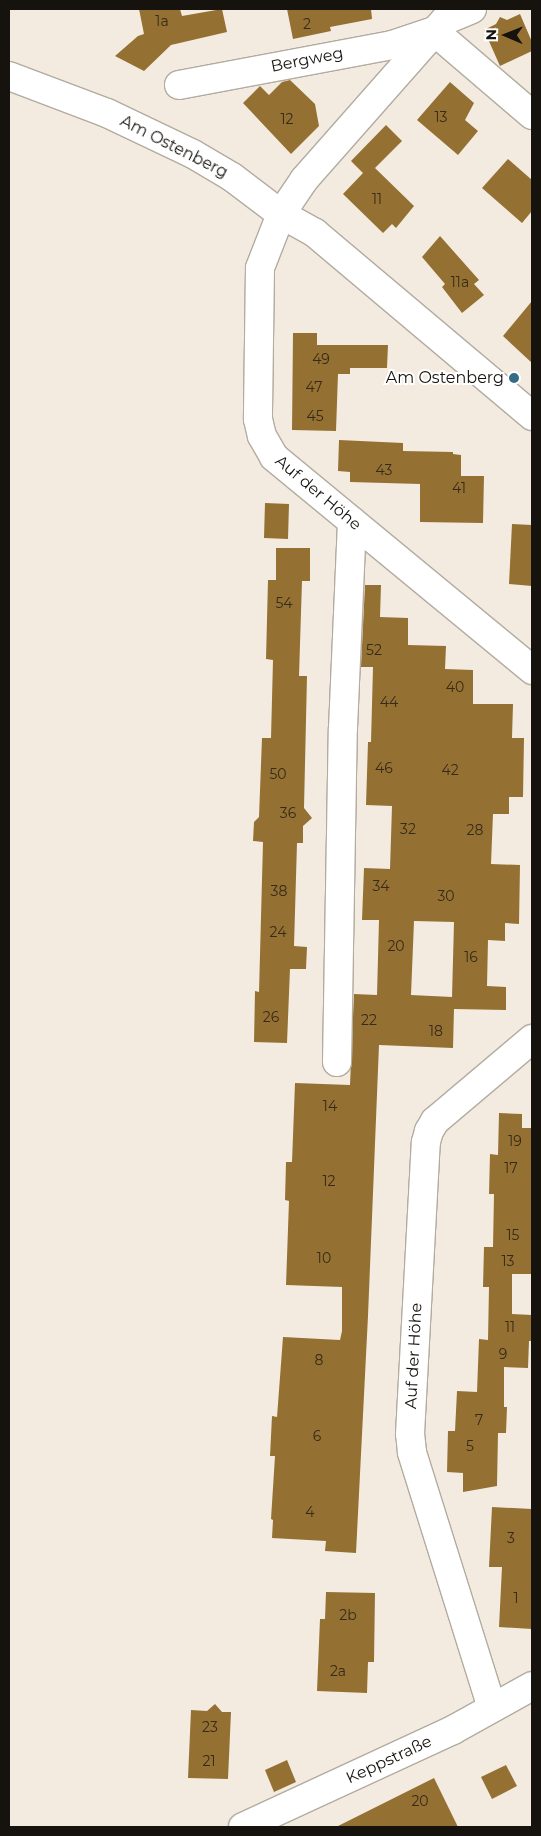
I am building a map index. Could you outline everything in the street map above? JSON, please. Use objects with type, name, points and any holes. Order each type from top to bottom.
[{"type":"street","name":"Bergweg","points":[[281,214],[304,180],[434,31],[444,22],[472,9]]},
{"type":"street","name":"Bergweg","points":[[179,85],[392,45],[434,31]]},
{"type":"street","points":[[434,31],[532,115]]},
{"type":"street","name":"Am Ostenberg","points":[[9,76],[106,112],[193,154],[232,177],[281,214],[315,233],[452,346],[532,416]]},
{"type":"street","name":"Auf der Höhe","points":[[281,214],[260,268],[257,410],[259,428],[274,457],[532,670]]},
{"type":"street","points":[[337,1062],[343,728],[352,522]]},
{"type":"street","name":"Auf der Höhe","points":[[492,1708],[412,1452],[410,1434],[426,1142],[429,1131],[435,1121],[532,1039]]},
{"type":"street","name":"Keppstraße","points":[[243,1827],[453,1730],[532,1686]]},
{"type":"building","points":[[139,9],[180,9],[182,16],[222,9],[227,32],[171,45],[144,71],[115,56],[138,36],[144,34]]},
{"type":"building","points":[[287,9],[371,9],[372,19],[330,27],[331,31],[293,39]]},
{"type":"building","points":[[520,14],[532,42],[532,51],[500,66],[484,30],[496,24],[500,17],[507,20]]},
{"type":"building","points":[[290,80],[315,104],[319,126],[291,154],[243,103],[260,86],[269,95],[282,82]]},
{"type":"building","points":[[450,82],[474,103],[465,120],[478,131],[458,155],[417,120]]},
{"type":"building","points":[[386,125],[402,141],[375,168],[414,206],[396,228],[392,224],[383,233],[343,194],[363,173],[351,161]]},
{"type":"building","points":[[508,159],[532,180],[532,211],[522,223],[482,188]]},
{"type":"building","points":[[440,236],[479,280],[474,284],[484,295],[462,313],[442,287],[445,284],[422,257]]},
{"type":"building","points":[[532,301],[532,363],[503,336]]},
{"type":"building","points":[[293,333],[317,333],[317,345],[388,345],[387,368],[350,368],[350,374],[338,374],[336,431],[292,430]]},
{"type":"building","points":[[339,440],[403,443],[403,451],[453,452],[453,454],[461,455],[461,476],[484,476],[483,523],[420,522],[420,484],[350,482],[350,472],[338,471]]},
{"type":"building","points":[[265,503],[289,504],[288,539],[264,538]]},
{"type":"building","points":[[512,524],[532,525],[532,586],[509,584]]},
{"type":"building","points":[[276,548],[310,548],[310,581],[302,581],[299,676],[307,676],[304,808],[312,818],[303,826],[303,843],[297,843],[294,946],[307,947],[306,969],[290,969],[287,1043],[254,1042],[255,991],[259,992],[263,842],[253,841],[254,822],[259,817],[262,738],[271,738],[273,660],[266,659],[268,580],[276,580]]},
{"type":"building","points":[[365,585],[381,585],[380,617],[408,618],[408,645],[446,646],[445,669],[473,670],[473,704],[513,704],[512,738],[524,738],[523,797],[509,797],[509,814],[493,814],[491,864],[520,865],[519,924],[505,923],[505,941],[488,940],[487,986],[506,987],[506,1010],[454,1009],[453,1048],[379,1045],[356,1553],[325,1551],[326,1541],[272,1538],[273,1520],[271,1519],[275,1456],[270,1456],[272,1416],[277,1417],[283,1337],[340,1340],[342,1331],[342,1287],[286,1285],[289,1201],[285,1200],[286,1162],[292,1162],[295,1083],[350,1085],[354,994],[377,995],[379,920],[362,920],[364,868],[390,869],[392,806],[366,805],[368,742],[371,742],[373,667],[361,667]],"holes":[[[414,921],[454,922],[452,997],[411,995]]]},
{"type":"building","points":[[499,1113],[522,1114],[522,1128],[532,1128],[532,1274],[512,1274],[512,1314],[532,1315],[532,1341],[529,1341],[528,1368],[504,1367],[504,1407],[507,1407],[506,1433],[498,1433],[497,1486],[463,1492],[463,1473],[447,1472],[448,1431],[455,1431],[457,1391],[477,1392],[479,1339],[488,1340],[489,1287],[483,1287],[484,1247],[493,1247],[494,1194],[489,1194],[490,1154],[498,1155]]},
{"type":"building","points":[[492,1507],[532,1509],[532,1629],[499,1627],[502,1567],[489,1567]]},
{"type":"building","points":[[326,1592],[375,1593],[374,1662],[368,1662],[367,1693],[317,1691],[320,1619],[325,1619]]},
{"type":"building","points":[[215,1704],[222,1712],[231,1712],[228,1779],[188,1778],[191,1710],[207,1711]]},
{"type":"building","points":[[287,1760],[296,1782],[274,1792],[265,1770]]},
{"type":"building","points":[[506,1765],[517,1786],[492,1799],[481,1777]]},
{"type":"building","points":[[434,1778],[458,1827],[336,1827]]},
{"type":"place","name":"Am Ostenberg","points":[[514,378]]}]
